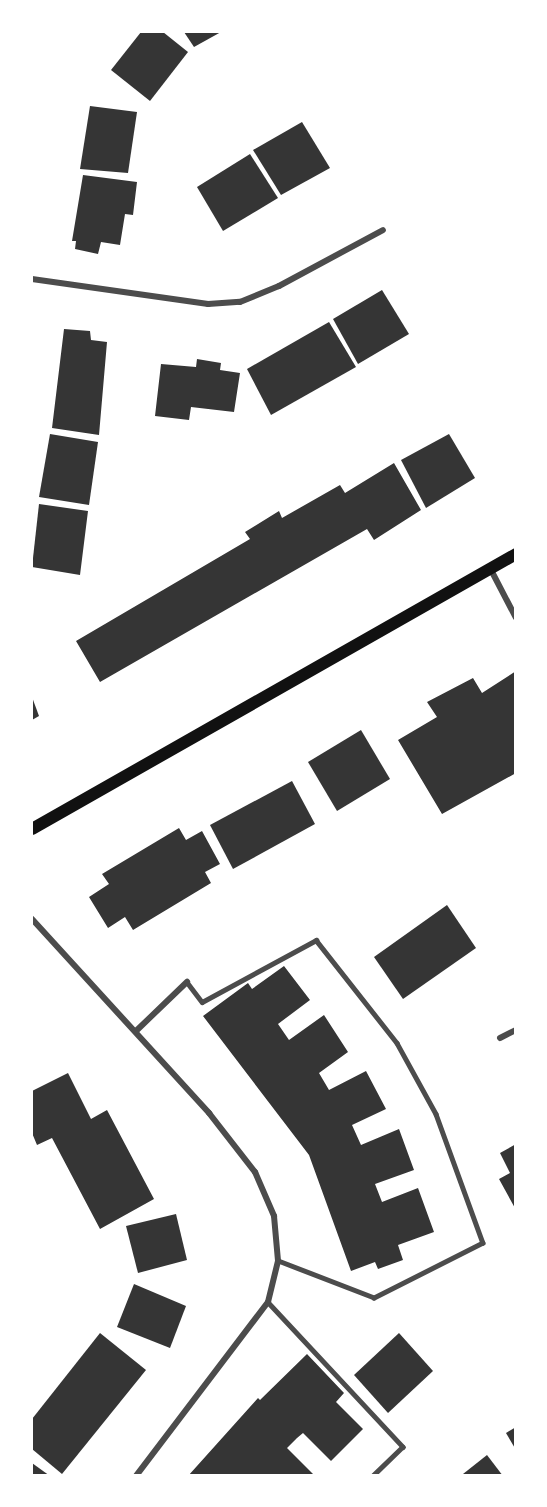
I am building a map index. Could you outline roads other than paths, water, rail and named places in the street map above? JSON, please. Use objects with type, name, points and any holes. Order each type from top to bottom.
[{"type":"main road","points":[[32,828],[516,554]]},
{"type":"street","points":[[32,279],[208,304],[240,302],[279,286],[383,230]]},
{"type":"street","points":[[490,568],[516,618]]},
{"type":"street","points":[[32,918],[209,1113],[255,1172],[274,1216],[278,1261],[268,1302],[136,1476]]},
{"type":"street","points":[[136,1032],[187,982]]},
{"type":"street","points":[[500,1038],[516,1030]]},
{"type":"lane","points":[[187,982],[202,1002],[316,940],[403,1053],[436,1114],[483,1243],[374,1298],[278,1261]]},
{"type":"lane","points":[[268,1302],[403,1447],[373,1476]]}]
